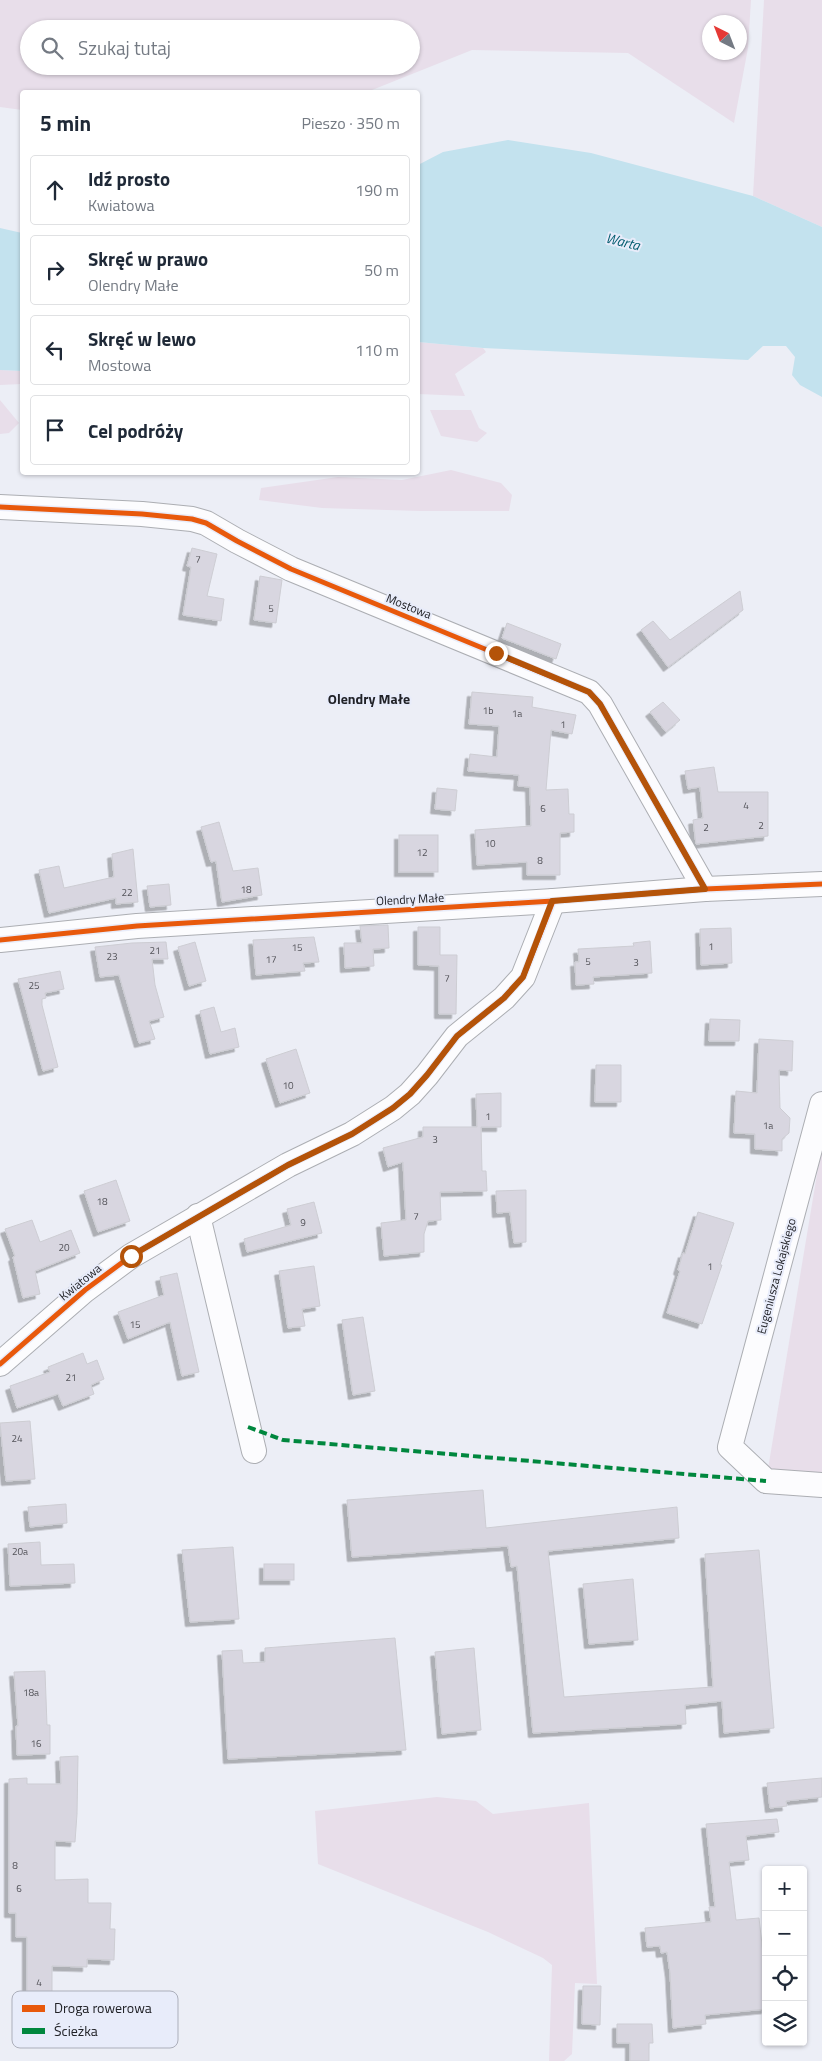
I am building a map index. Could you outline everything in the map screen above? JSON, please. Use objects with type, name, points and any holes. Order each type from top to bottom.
[{"type":"street","name":"Mostowa","points":[[0,507],[142,514],[192,519],[206,523],[237,542],[291,569],[589,692],[600,704],[705,889]]},
{"type":"street","name":"Olendry Małe","points":[[0,940],[137,926],[552,901],[705,889],[822,884]]},
{"type":"street","name":"Kwiatowa","points":[[0,1364],[85,1290],[131,1256],[288,1165],[352,1134],[393,1108],[410,1094],[457,1036],[504,998],[523,977],[552,901]]},
{"type":"street","name":"Eugeniusza Lokajskiego","points":[[822,1104],[730,1447],[766,1481],[822,1485]]},
{"type":"street","points":[[198,1216],[254,1452]]},
{"type":"shaded area","points":[[0,0],[751,0],[747,53],[747,15],[702,15],[702,60],[746,60],[734,123],[628,53],[472,50],[420,71],[420,20],[20,20],[20,75],[410,75],[372,90],[20,90],[20,110],[0,107]]},
{"type":"shaded area","points":[[764,0],[822,0],[822,227],[753,196]]},
{"type":"shaded area","points":[[420,342],[483,348],[486,352],[455,374],[465,396],[420,394]]},
{"type":"shaded area","points":[[0,370],[20,371],[20,384],[0,385]]},
{"type":"shaded area","points":[[0,400],[19,423],[9,433],[0,434]]},
{"type":"shaded area","points":[[430,410],[471,410],[479,428],[487,433],[477,442],[441,436]]},
{"type":"shaded area","points":[[451,470],[501,483],[512,495],[509,511],[322,508],[259,500],[261,488],[338,477],[402,480]]},
{"type":"shaded area","points":[[822,1144],[822,1485],[766,1481]]},
{"type":"shaded area","points":[[437,1797],[476,1801],[493,1814],[589,1803],[597,1984],[575,1983],[572,2054],[564,2061],[549,2061],[552,1965],[543,1958],[488,1932],[318,1864],[315,1811]]},
{"type":"water","name":"Warta","points":[[508,140],[591,153],[753,196],[822,227],[822,397],[800,385],[792,375],[795,357],[786,346],[763,346],[748,360],[483,348],[420,342],[420,164],[443,152]]},
{"type":"water","points":[[0,228],[20,233],[20,371],[0,370]]},
{"type":"building","points":[[192,548],[217,554],[207,596],[224,599],[221,621],[183,615],[191,567],[187,566]]},
{"type":"building","points":[[260,576],[282,580],[276,623],[254,620]]},
{"type":"building","points":[[740,591],[743,610],[668,667],[641,630],[653,621],[670,640]]},
{"type":"building","points":[[507,623],[561,644],[556,659],[502,638]]},
{"type":"building","points":[[472,692],[533,697],[532,707],[576,715],[572,734],[551,730],[546,790],[568,789],[569,814],[574,814],[574,832],[560,833],[560,875],[527,875],[527,862],[477,865],[475,830],[531,826],[530,787],[518,786],[519,775],[468,771],[470,754],[497,757],[499,726],[469,724]]},
{"type":"building","points":[[663,702],[680,720],[666,732],[650,712]]},
{"type":"building","points":[[714,767],[718,792],[768,792],[768,836],[696,844],[693,820],[703,818],[700,787],[688,789],[685,771]]},
{"type":"building","points":[[437,788],[457,790],[455,811],[435,809]]},
{"type":"building","points":[[219,822],[233,871],[258,868],[262,895],[222,902],[216,861],[211,862],[201,827]]},
{"type":"building","points":[[399,835],[438,835],[438,872],[399,872]]},
{"type":"building","points":[[133,849],[138,902],[116,904],[116,898],[49,913],[39,870],[59,866],[64,888],[114,877],[112,854]]},
{"type":"building","points":[[169,884],[171,905],[150,907],[147,886]]},
{"type":"building","points":[[388,925],[389,948],[373,949],[374,966],[345,968],[344,943],[362,943],[360,926]]},
{"type":"building","points":[[418,927],[440,927],[440,955],[457,955],[456,1014],[439,1014],[439,966],[418,965]]},
{"type":"building","points":[[731,928],[732,963],[701,965],[700,929]]},
{"type":"building","points":[[314,937],[319,962],[303,963],[305,971],[256,975],[253,940]]},
{"type":"building","points":[[650,941],[652,973],[593,977],[594,984],[576,985],[575,962],[579,962],[578,949],[634,946],[633,943]]},
{"type":"building","points":[[166,942],[168,959],[152,959],[155,985],[164,1017],[149,1021],[155,1039],[139,1043],[119,975],[100,977],[95,947]]},
{"type":"building","points":[[195,942],[206,981],[189,986],[178,947]]},
{"type":"building","points":[[60,971],[64,989],[45,993],[46,998],[42,999],[58,1067],[43,1071],[18,979]]},
{"type":"building","points":[[214,1007],[221,1032],[235,1028],[239,1047],[210,1054],[200,1011]]},
{"type":"building","points":[[710,1019],[740,1020],[739,1041],[709,1041]]},
{"type":"building","points":[[759,1039],[793,1041],[792,1071],[779,1070],[780,1108],[790,1118],[789,1133],[782,1139],[782,1151],[755,1149],[755,1134],[734,1133],[736,1091],[757,1093]]},
{"type":"building","points":[[296,1049],[310,1093],[280,1103],[266,1059]]},
{"type":"building","points":[[596,1065],[621,1065],[621,1102],[595,1102]]},
{"type":"building","points":[[501,1093],[501,1127],[481,1127],[482,1171],[486,1171],[487,1191],[440,1192],[441,1220],[428,1221],[424,1234],[424,1252],[384,1256],[381,1223],[406,1220],[403,1162],[388,1167],[383,1148],[423,1137],[423,1127],[477,1127],[476,1094]]},
{"type":"building","points":[[116,1180],[130,1221],[98,1232],[84,1191]]},
{"type":"building","points":[[526,1190],[526,1242],[514,1243],[510,1212],[497,1213],[496,1191]]},
{"type":"building","points":[[314,1202],[322,1233],[247,1252],[244,1239],[291,1225],[287,1209]]},
{"type":"building","points":[[698,1212],[734,1223],[702,1324],[667,1313],[680,1271],[678,1270],[683,1253],[685,1254]]},
{"type":"building","points":[[32,1220],[40,1242],[71,1230],[80,1253],[35,1271],[40,1294],[23,1298],[13,1257],[15,1256],[5,1229]]},
{"type":"building","points":[[314,1266],[320,1306],[302,1309],[305,1326],[288,1328],[279,1271]]},
{"type":"building","points":[[177,1273],[199,1372],[182,1376],[170,1322],[128,1339],[118,1312],[164,1295],[160,1277]]},
{"type":"building","points":[[363,1317],[375,1391],[353,1395],[342,1320]]},
{"type":"building","points":[[83,1353],[87,1364],[97,1360],[104,1379],[91,1385],[94,1394],[63,1406],[58,1394],[17,1408],[10,1386],[50,1372],[48,1367]]},
{"type":"building","points":[[30,1421],[35,1479],[6,1481],[0,1423]]},
{"type":"building","points":[[483,1490],[486,1528],[677,1507],[679,1538],[548,1551],[564,1697],[713,1687],[705,1554],[759,1550],[774,1728],[724,1733],[722,1701],[685,1705],[686,1724],[533,1733],[517,1566],[511,1567],[508,1546],[352,1557],[347,1500]]},
{"type":"building","points":[[66,1504],[67,1523],[30,1527],[28,1507]]},
{"type":"building","points":[[40,1542],[41,1565],[74,1564],[75,1583],[10,1586],[8,1544]]},
{"type":"building","points":[[233,1547],[239,1619],[190,1622],[182,1550]]},
{"type":"building","points":[[264,1564],[294,1564],[294,1580],[264,1580]]},
{"type":"building","points":[[633,1579],[638,1640],[589,1644],[583,1584]]},
{"type":"building","points":[[395,1638],[406,1750],[228,1759],[222,1651],[242,1650],[243,1663],[265,1662],[265,1648]]},
{"type":"building","points":[[474,1648],[481,1730],[442,1734],[435,1652]]},
{"type":"building","points":[[45,1671],[47,1725],[50,1725],[50,1754],[17,1755],[16,1726],[18,1726],[14,1672]]},
{"type":"building","points":[[78,1756],[77,1814],[75,1842],[55,1841],[55,1880],[88,1879],[88,1903],[111,1903],[110,1929],[115,1929],[114,1960],[87,1959],[87,1967],[52,1966],[52,1991],[27,1991],[27,1937],[16,1937],[16,1913],[9,1913],[9,1779],[27,1778],[27,1784],[61,1784],[60,1757]]},
{"type":"building","points":[[822,1778],[822,1797],[786,1801],[787,1806],[770,1808],[767,1783]]},
{"type":"building","points":[[777,1819],[779,1832],[746,1836],[749,1860],[729,1862],[736,1920],[759,1918],[762,1945],[762,2009],[705,2015],[706,2024],[673,2028],[667,1952],[661,1953],[660,1946],[647,1947],[645,1928],[711,1922],[709,1907],[715,1907],[706,1824]]},
{"type":"building","points":[[583,1986],[601,1986],[600,2025],[582,2024]]},
{"type":"building","points":[[617,2024],[652,2024],[653,2043],[649,2043],[649,2061],[630,2061],[630,2043],[617,2043]]},
{"type":"marked path","points":[[248,1427],[283,1440],[766,1481]]},
{"type":"cycle path","points":[[0,507],[142,514],[192,519],[206,523],[291,569],[589,692],[600,704],[705,889]]},
{"type":"cycle path","points":[[0,940],[137,926],[553,901],[705,889],[822,884]]},
{"type":"cycle path","points":[[0,1364],[85,1290],[131,1256],[288,1165],[352,1134],[393,1108],[410,1094],[457,1036],[504,998],[523,977],[553,901]]},
{"type":"district","name":"Olendry Małe","points":[[369,698]]},
{"type":"route","points":[[131,1256],[288,1165],[352,1134],[393,1108],[410,1094],[457,1036],[504,998],[523,977],[552,901],[705,889],[600,704],[589,692],[496,653]]}]
